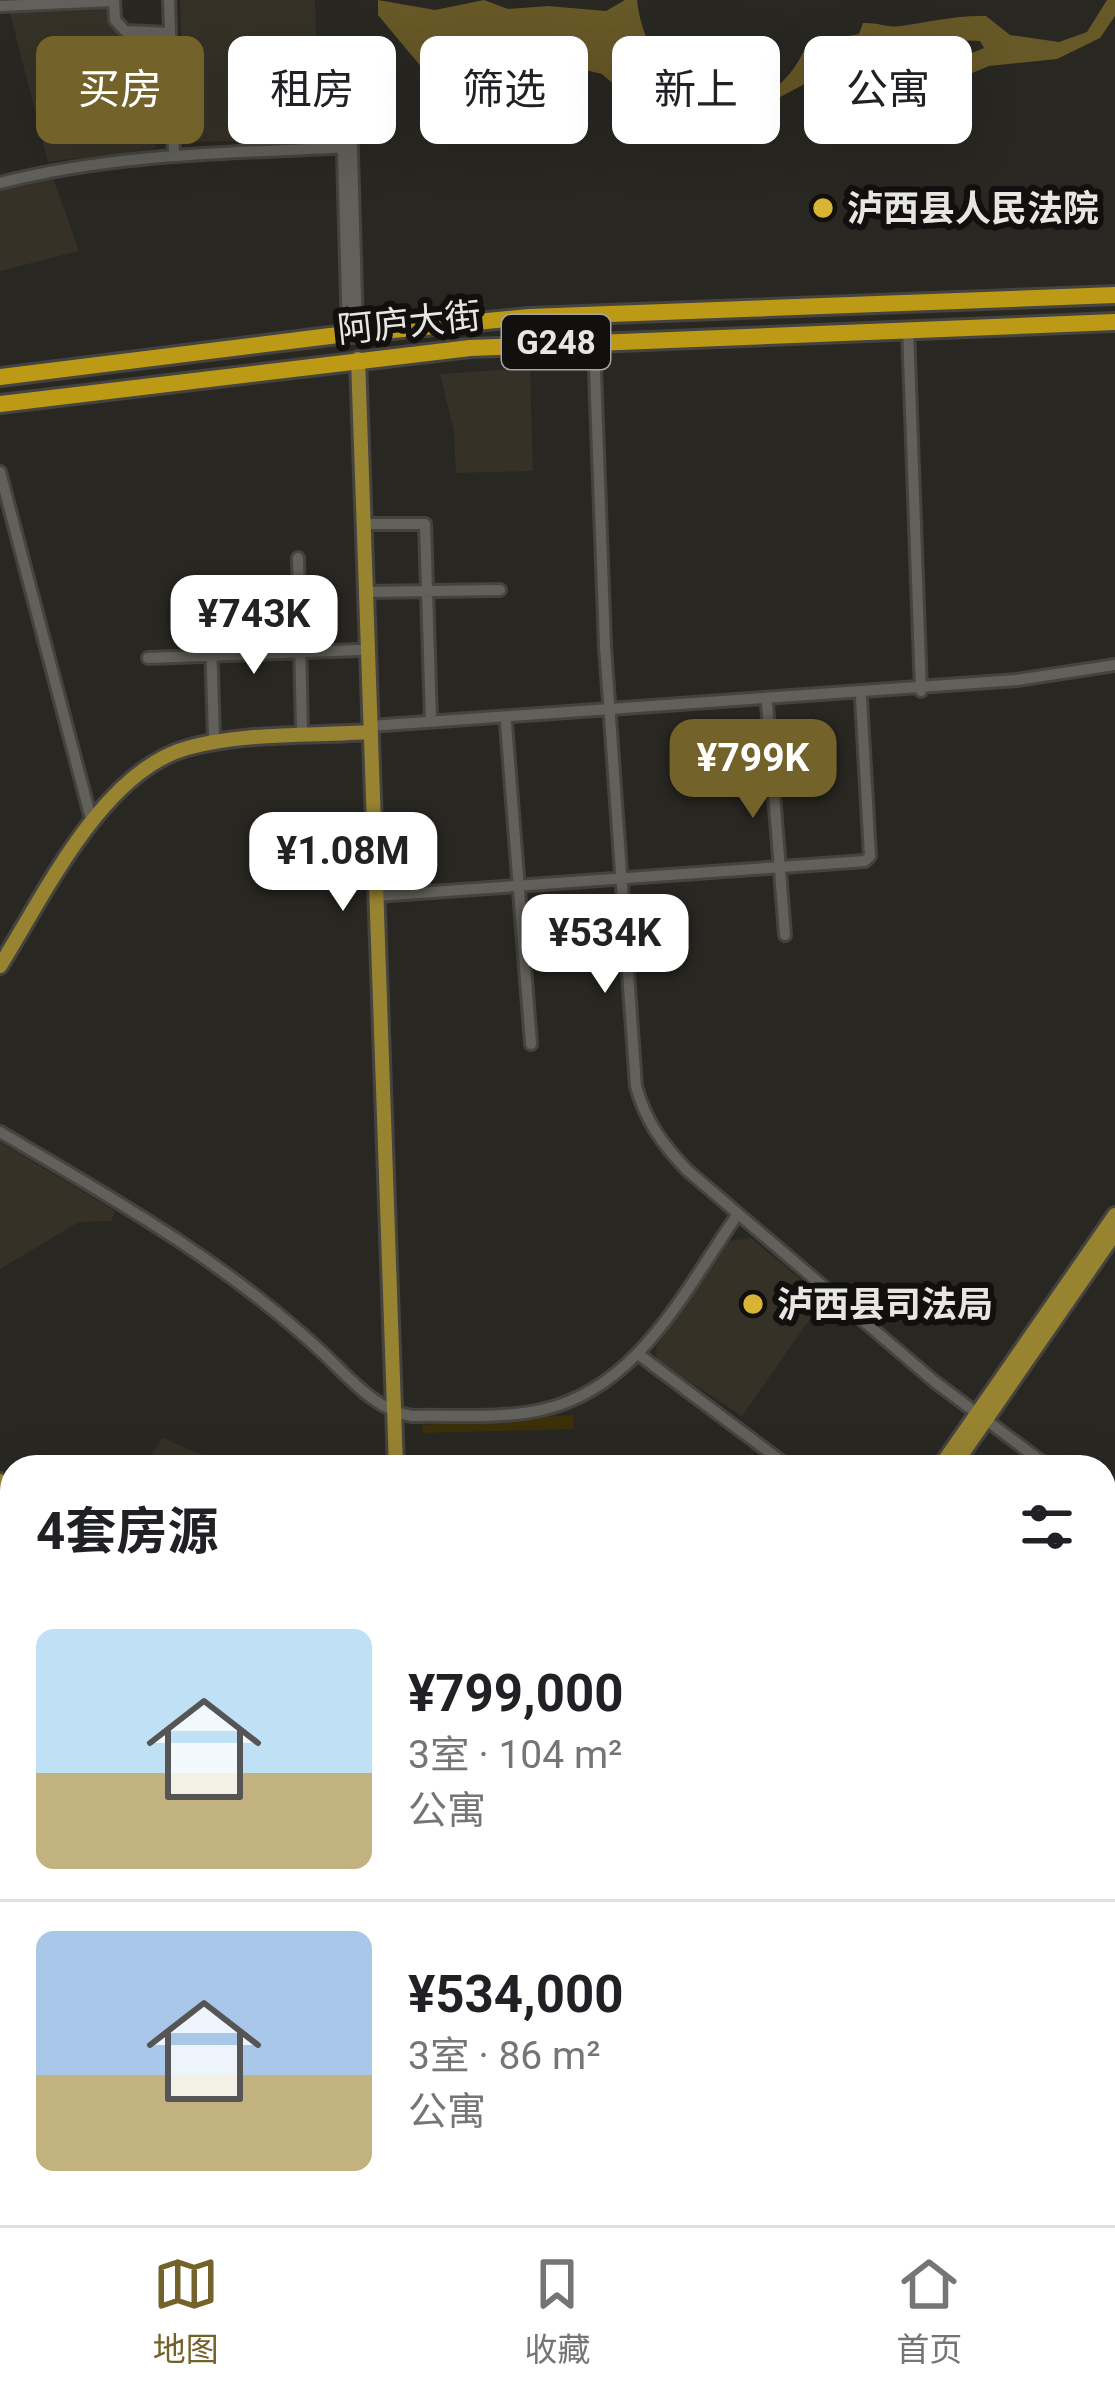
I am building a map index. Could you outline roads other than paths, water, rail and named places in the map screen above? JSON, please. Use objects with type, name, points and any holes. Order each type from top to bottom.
[{"type":"highway","name":"阿庐大街","points":[[353,333],[593,314],[1115,295]]},
{"type":"highway","name":"阿庐大街","points":[[0,404],[354,360],[594,340],[1115,322]]},
{"type":"highway","name":"G248","points":[[0,377],[353,333]]},
{"type":"main road","points":[[354,360],[366,592],[366,729],[390,1410]]},
{"type":"main road","points":[[354,360],[359,650],[376,896],[391,1455]]},
{"type":"main road","points":[[0,954],[104,794],[136,765],[174,746],[214,737],[366,729]]},
{"type":"main road","points":[[0,966],[108,797],[140,770],[200,745],[366,729]]},
{"type":"main road","points":[[959,1455],[1115,1215]]},
{"type":"main road","points":[[950,1455],[1115,1233]]},
{"type":"street","points":[[0,6],[114,0],[115,20],[125,31],[170,33]]},
{"type":"street","points":[[169,0],[174,155]]},
{"type":"street","points":[[348,144],[353,333]]},
{"type":"street","points":[[0,183],[68,166],[174,155],[348,148]]},
{"type":"street","points":[[593,314],[609,712],[639,1099],[670,1152],[738,1214],[980,1418],[1032,1455]]},
{"type":"street","points":[[908,329],[921,690]]},
{"type":"street","points":[[0,472],[90,815]]},
{"type":"street","points":[[363,524],[425,524],[431,721]]},
{"type":"street","points":[[298,558],[302,730]]},
{"type":"street","points":[[366,592],[500,590]]},
{"type":"street","points":[[210,609],[214,737]]},
{"type":"street","points":[[148,658],[359,650]]},
{"type":"street","points":[[366,729],[431,721],[860,698],[1115,668]]},
{"type":"street","points":[[366,729],[921,690]]},
{"type":"street","points":[[376,896],[862,862],[870,856],[860,698]]},
{"type":"street","points":[[767,704],[784,935]]},
{"type":"street","points":[[506,722],[531,1044]]},
{"type":"street","points":[[0,1132],[219,1264],[390,1410],[544,1409],[593,1391],[638,1354],[738,1214]]},
{"type":"street","points":[[638,1354],[773,1455]]},
{"type":"place","name":"泸西县人民法院","points":[[823,208]]},
{"type":"place","name":"泸西县司法局","points":[[753,1304]]}]
